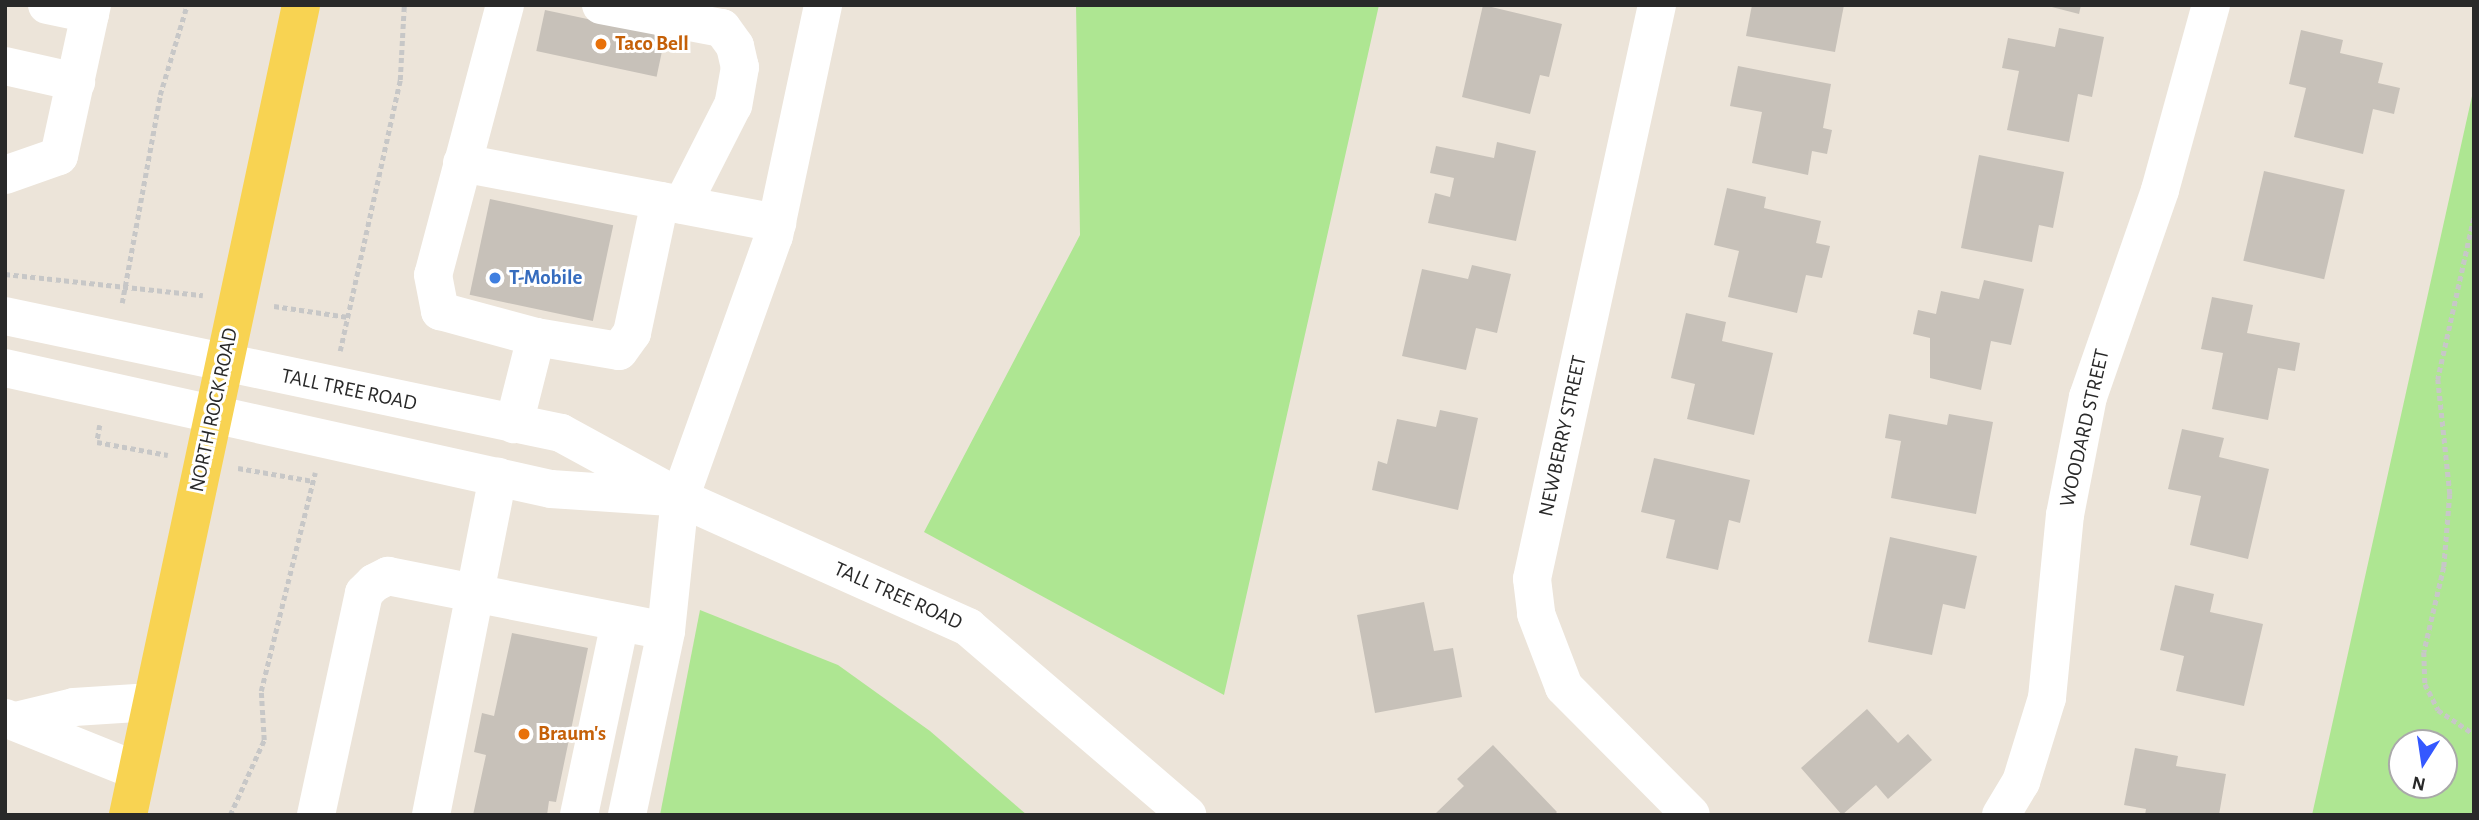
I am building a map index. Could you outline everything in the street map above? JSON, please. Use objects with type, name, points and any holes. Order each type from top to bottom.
[{"type":"main road","name":"NORTH ROCK ROAD","points":[[128,815],[301,5]]},
{"type":"street","points":[[5,175],[59,156],[91,10],[47,5]]},
{"type":"street","points":[[506,5],[433,275],[440,311],[536,337],[620,351],[632,333],[671,203],[733,105],[740,67],[735,46],[722,28],[601,5]]},
{"type":"street","points":[[627,815],[666,631],[680,498],[777,223],[823,5]]},
{"type":"street","name":"NEWBERRY STREET","points":[[1657,5],[1532,579],[1536,614],[1564,687],[1691,815]]},
{"type":"street","name":"WOODARD STREET","points":[[2001,815],[2021,782],[2047,698],[2065,515],[2088,397],[2160,190],[2211,5]]},
{"type":"street","points":[[5,66],[76,82]]},
{"type":"street","points":[[462,163],[777,223]]},
{"type":"street","name":"TALL TREE ROAD","points":[[5,316],[223,365],[561,433],[680,498],[968,627],[1168,808]]},
{"type":"street","points":[[514,424],[536,337]]},
{"type":"street","name":"TALL TREE ROAD","points":[[5,368],[214,411],[551,489],[680,498]]},
{"type":"street","points":[[431,815],[498,477]]},
{"type":"street","points":[[316,815],[364,593],[388,576],[666,631]]},
{"type":"street","points":[[579,815],[620,622]]},
{"type":"street","points":[[11,719],[74,707],[152,702]]},
{"type":"street","points":[[11,719],[68,747],[137,771]]},
{"type":"path","points":[[5,274],[126,285],[160,95],[187,5]]},
{"type":"path","points":[[341,351],[400,80],[404,5]]},
{"type":"path","points":[[2474,218],[2438,379],[2450,494],[2444,568],[2424,652],[2425,684],[2438,710],[2474,734]]},
{"type":"path","points":[[230,815],[264,740],[261,691],[313,481]]},
{"type":"green space","points":[[1076,5],[1379,5],[1224,695],[924,532],[1080,235]]},
{"type":"green space","points":[[2474,87],[2474,815],[2312,815]]},
{"type":"green space","points":[[700,610],[838,665],[930,731],[1027,815],[660,815]]},
{"type":"building","points":[[1483,5],[1562,24],[1549,77],[1540,75],[1530,114],[1462,97]]},
{"type":"building","points":[[1752,5],[1844,5],[1835,52],[1746,36]]},
{"type":"building","points":[[2044,5],[2081,5],[2079,14]]},
{"type":"building","name":"Taco Bell","points":[[545,10],[665,36],[657,77],[536,51]]},
{"type":"building","points":[[2059,28],[2104,37],[2092,97],[2078,94],[2069,142],[2007,130],[2019,71],[2002,68],[2008,38],[2055,47]]},
{"type":"building","points":[[2301,30],[2343,40],[2340,53],[2383,63],[2378,83],[2400,88],[2394,114],[2373,109],[2363,154],[2294,137],[2306,88],[2289,84]]},
{"type":"building","points":[[1738,66],[1831,84],[1823,128],[1832,130],[1827,154],[1812,151],[1808,175],[1752,163],[1762,112],[1730,106]]},
{"type":"building","points":[[1497,142],[1536,151],[1516,241],[1428,223],[1435,193],[1450,197],[1454,178],[1430,173],[1436,146],[1494,158]]},
{"type":"building","points":[[1979,155],[2064,172],[2053,228],[2039,225],[2032,262],[1961,248]]},
{"type":"building","points":[[2264,171],[2345,190],[2324,279],[2243,261]]},
{"type":"building","points":[[1727,188],[1766,197],[1764,208],[1821,221],[1816,243],[1830,246],[1822,278],[1806,275],[1797,313],[1728,297],[1739,251],[1714,245]]},
{"type":"building","points":[[490,199],[613,225],[593,321],[470,295]]},
{"type":"building","points":[[1472,265],[1511,274],[1497,333],[1476,328],[1466,370],[1402,356],[1422,269],[1468,279]]},
{"type":"building","points":[[1984,280],[2024,289],[2011,345],[1991,341],[1981,390],[1930,378],[1930,338],[1913,334],[1918,310],[1936,314],[1941,291],[1979,299]]},
{"type":"building","points":[[2212,297],[2253,305],[2247,333],[2300,343],[2295,371],[2278,368],[2268,420],[2212,409],[2223,353],[2201,349]]},
{"type":"building","points":[[1686,313],[1726,322],[1722,341],[1773,353],[1754,435],[1687,419],[1695,384],[1671,378]]},
{"type":"building","points":[[1440,410],[1478,418],[1458,510],[1372,490],[1378,461],[1387,464],[1397,419],[1436,427]]},
{"type":"building","points":[[1889,414],[1947,425],[1949,414],[1993,422],[1976,514],[1891,498],[1901,441],[1885,438]]},
{"type":"building","points":[[2182,429],[2224,438],[2219,457],[2269,469],[2248,559],[2190,545],[2201,496],[2168,489]]},
{"type":"building","points":[[1654,458],[1750,480],[1740,523],[1729,520],[1718,570],[1666,558],[1675,520],[1641,512]]},
{"type":"building","points":[[1890,537],[1977,556],[1965,609],[1943,604],[1932,655],[1868,642]]},
{"type":"building","points":[[2175,585],[2214,594],[2210,612],[2263,624],[2244,706],[2176,691],[2184,656],[2160,650]]},
{"type":"building","points":[[1424,602],[1434,651],[1453,648],[1462,697],[1375,713],[1357,615]]},
{"type":"building","name":"Braum's","points":[[512,633],[588,648],[556,802],[549,801],[547,815],[473,815],[486,755],[474,752],[482,713],[494,716]]},
{"type":"building","points":[[1867,709],[1898,743],[1908,734],[1932,760],[1888,799],[1876,785],[1842,815],[1801,768]]},
{"type":"building","points":[[1493,745],[1557,812],[1554,815],[1436,813],[1464,786],[1457,779]]},
{"type":"building","points":[[2135,748],[2178,756],[2176,766],[2226,774],[2219,815],[2145,815],[2146,809],[2124,805]]},
{"type":"place","name":"Taco Bell","points":[[601,44]]},
{"type":"place","name":"T-Mobile","points":[[495,278]]},
{"type":"place","name":"Braum's","points":[[524,734]]}]
